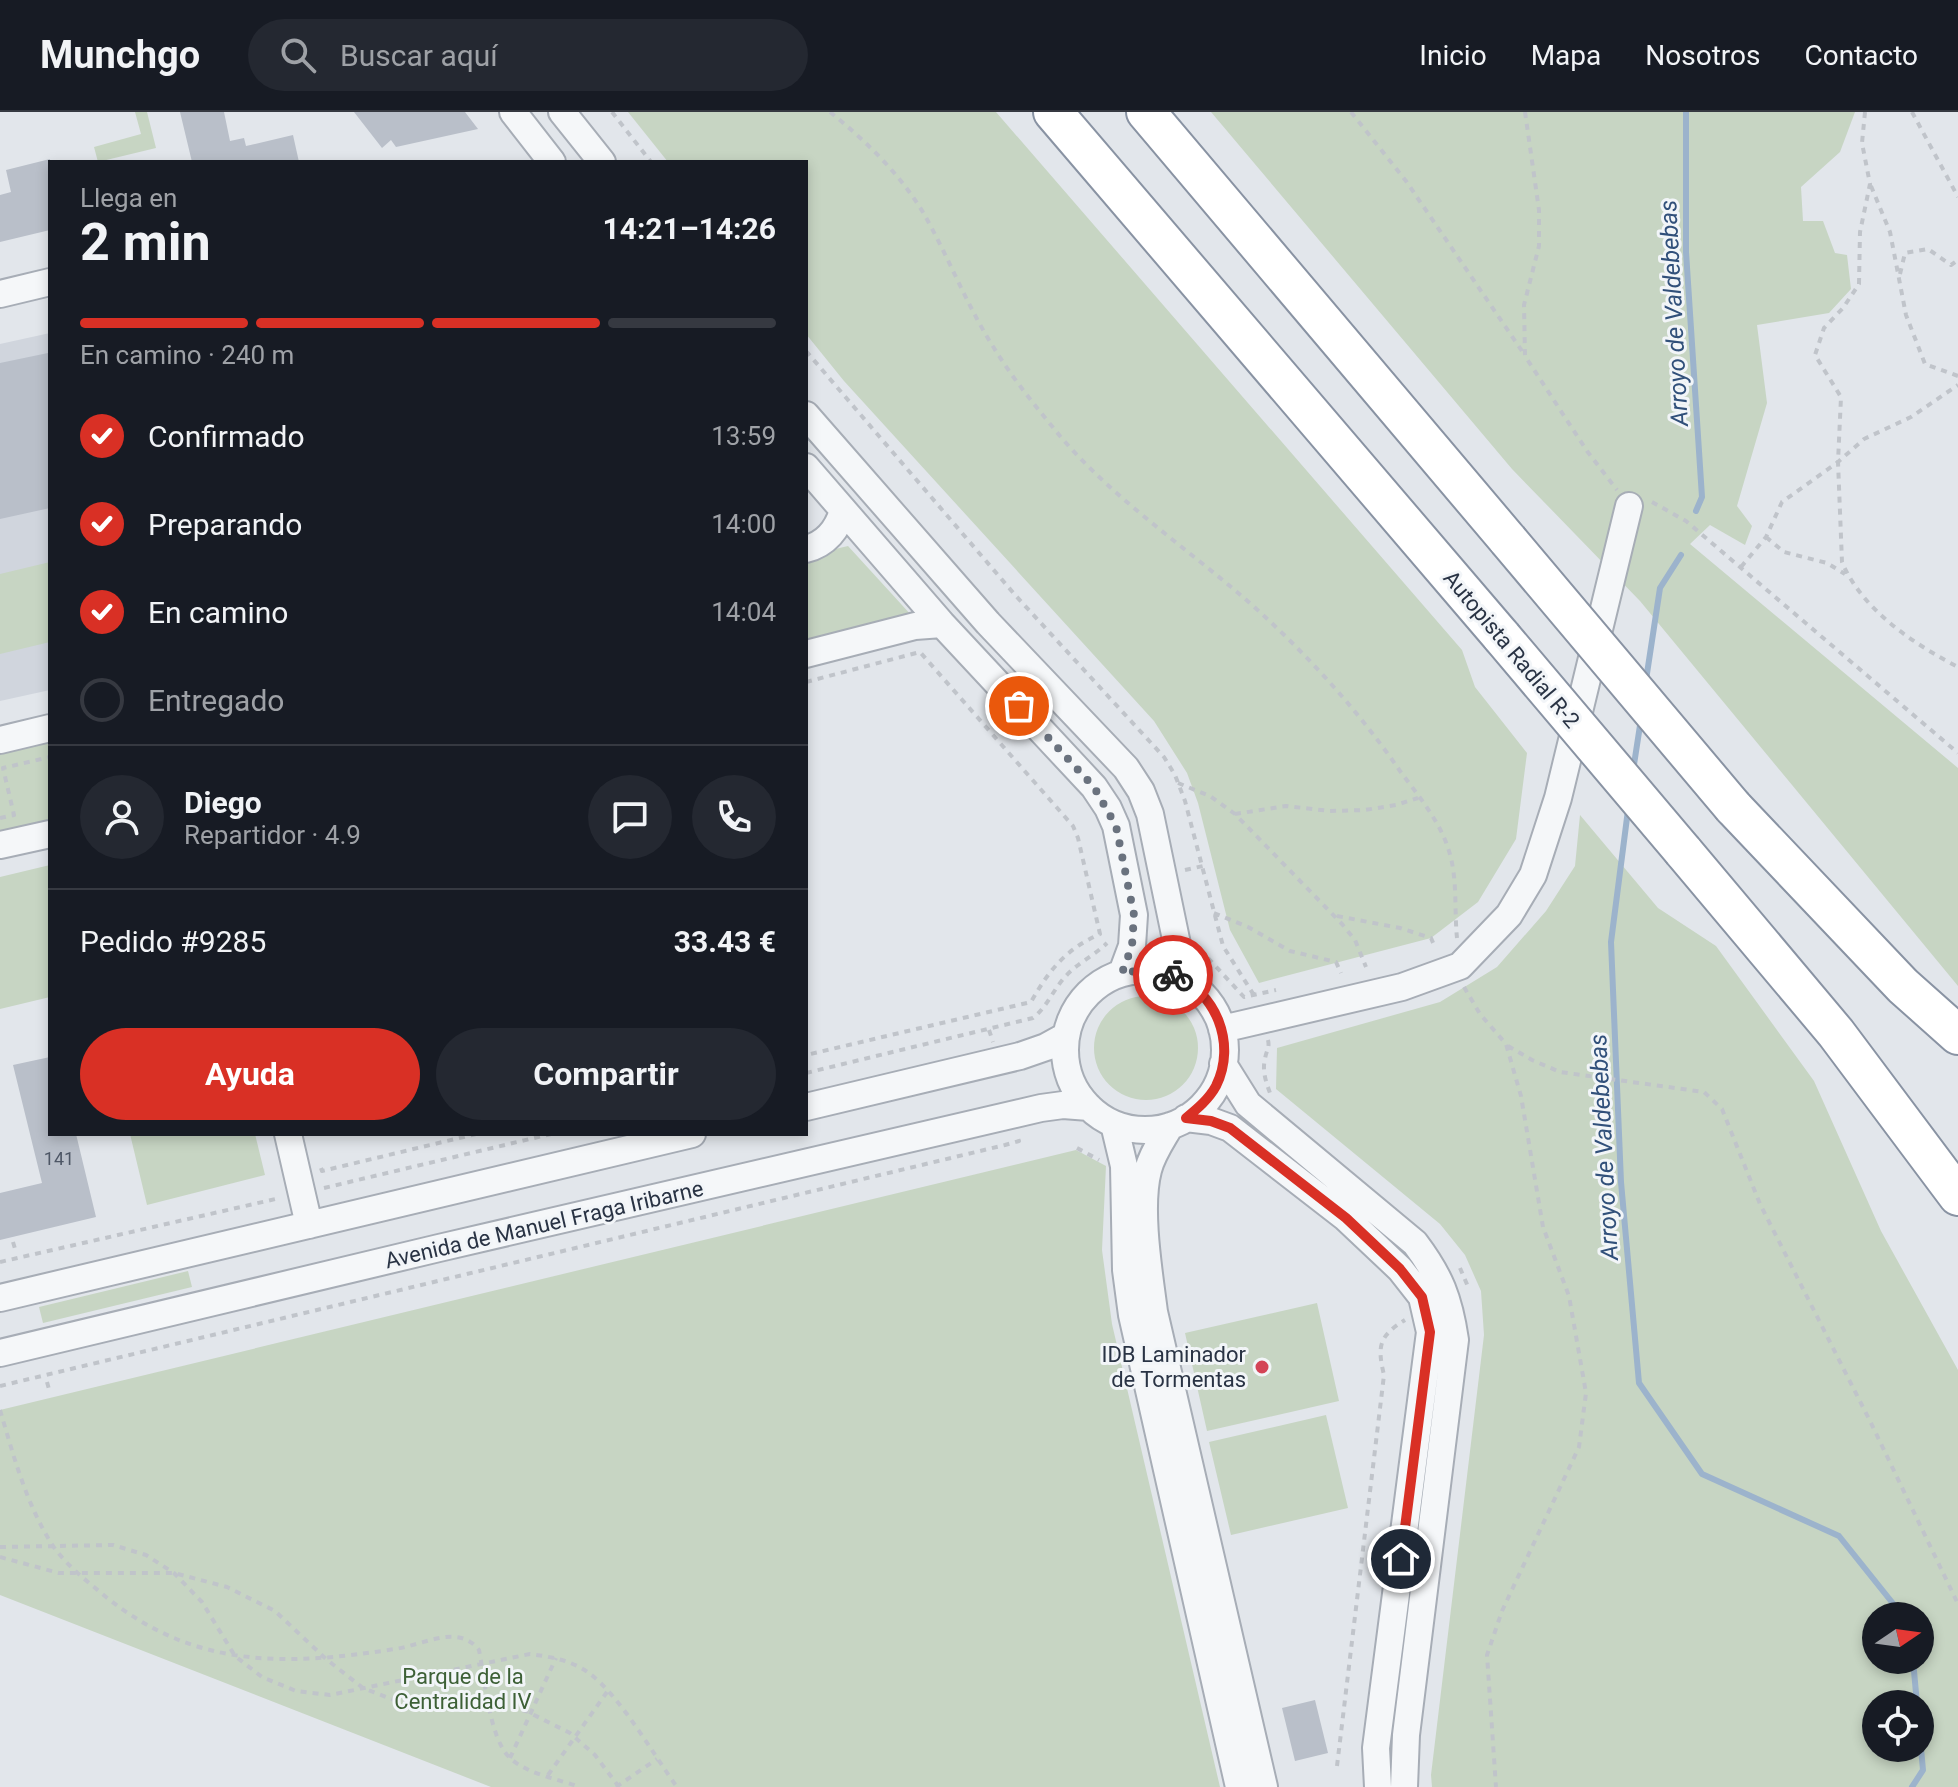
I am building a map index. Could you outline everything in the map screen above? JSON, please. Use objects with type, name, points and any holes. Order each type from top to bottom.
[{"type":"highway","name":"Autopista Radial R-2","points":[[1053,112],[1836,1033],[1958,1196]]},
{"type":"highway","points":[[1146,112],[1733,807],[1903,986],[1958,1035]]},
{"type":"street","points":[[513,112],[546,160]]},
{"type":"street","points":[[562,112],[600,160]]},
{"type":"street","points":[[0,294],[48,282]]},
{"type":"street","points":[[808,417],[988,623],[1126,768],[1141,791],[1150,814],[1178,949],[1192,985]]},
{"type":"street","points":[[808,469],[942,624],[1094,787],[1108,808],[1122,848],[1134,915],[1132,946],[1122,973]]},
{"type":"street","points":[[1222,1029],[1402,987],[1460,966],[1509,915],[1533,875],[1558,798],[1629,506]]},
{"type":"street","points":[[808,548],[831,535],[840,523],[843,510]]},
{"type":"street","points":[[808,653],[915,626],[942,624]]},
{"type":"street","points":[[0,740],[48,728]]},
{"type":"street","points":[[0,845],[48,834]]},
{"type":"street","points":[[1264,1787],[1154,1312],[1144,1193],[1151,1160],[1178,1122],[1203,1104],[1216,1085],[1223,1064],[1222,1029],[1205,997],[1192,985],[1164,972],[1144,970],[1122,973],[1102,982],[1085,996],[1073,1015],[1066,1036],[1066,1062],[1074,1087],[1089,1107],[1114,1124],[1147,1130],[1178,1122],[1221,1125],[1251,1143],[1346,1218],[1400,1269],[1422,1297],[1430,1332],[1376,1748],[1378,1787]]},
{"type":"street","points":[[808,1107],[1020,1056],[1066,1036]]},
{"type":"street","points":[[1223,1064],[1248,1104],[1415,1243],[1429,1261],[1450,1307],[1455,1340],[1406,1735],[1404,1787]]},
{"type":"street","name":"Avenida de Manuel Fraga Iribarne","points":[[0,1353],[1041,1108],[1063,1105],[1089,1107]]},
{"type":"street","points":[[1114,1124],[1124,1166],[1126,1270],[1132,1315],[1239,1787]]},
{"type":"street","points":[[288,1136],[309,1225]]},
{"type":"street","points":[[4,1297],[684,1136]]},
{"type":"path","points":[[612,112],[649,160]]},
{"type":"path","points":[[830,112],[856,132],[888,164],[923,212],[995,349],[1060,437],[1092,470],[1241,595],[1341,696],[1386,750],[1448,848],[1465,992],[1506,1044],[1560,1072],[1704,1092],[1722,1109],[1760,1204],[1958,1604]]},
{"type":"path","points":[[1351,112],[1406,181],[1587,451],[1629,506],[1645,498],[1686,521],[1958,753]]},
{"type":"path","points":[[1525,112],[1539,210],[1539,246],[1524,305],[1525,356]]},
{"type":"path","points":[[1865,112],[1862,143],[1870,184],[1890,232],[1906,315],[1925,364],[1958,376]]},
{"type":"path","points":[[1912,112],[1958,197]]},
{"type":"path","points":[[1847,575],[1842,562],[1838,462],[1841,397],[1815,355],[1824,328],[1843,308],[1859,284],[1860,232],[1870,184]]},
{"type":"path","points":[[1899,275],[1905,253],[1928,249],[1951,265],[1958,260]]},
{"type":"path","points":[[1741,567],[1766,537],[1782,502],[1864,439],[1911,417],[1958,385]]},
{"type":"path","points":[[1766,537],[1784,552],[1827,563],[1847,575],[1877,610],[1921,648],[1958,667]]},
{"type":"path","points":[[808,681],[920,652],[1073,826],[1100,934],[1063,955],[1040,983],[1031,1002],[808,1055]]},
{"type":"path","points":[[0,818],[14,815],[3,768],[48,757]]},
{"type":"path","points":[[1178,783],[1210,796],[1235,814],[1335,916],[1355,940],[1366,967]]},
{"type":"path","points":[[1235,814],[1286,806],[1330,811],[1365,810],[1419,798]]},
{"type":"path","points":[[1182,871],[1203,866]]},
{"type":"path","points":[[1214,913],[1248,927],[1290,951],[1336,962],[1341,973]]},
{"type":"path","points":[[1335,916],[1400,928],[1431,938],[1434,945]]},
{"type":"path","points":[[808,1073],[1022,1023],[1041,1012],[1063,979],[1076,965],[1105,945],[1111,936]]},
{"type":"path","points":[[1202,948],[1213,967],[1244,997],[1276,990]]},
{"type":"path","points":[[1496,1787],[1487,1655],[1502,1611],[1579,1447],[1586,1393],[1569,1296],[1543,1227],[1521,1096],[1506,1044]]},
{"type":"path","points":[[319,1159],[322,1171],[468,1136]]},
{"type":"path","points":[[324,1188],[543,1136]]},
{"type":"path","points":[[0,1386],[1019,1141]]},
{"type":"path","points":[[4,1297],[0,1262],[279,1198]]},
{"type":"path","points":[[13,1242],[16,1252]]},
{"type":"path","points":[[1337,1766],[1384,1375],[1378,1351],[1388,1330],[1425,1308]]},
{"type":"path","points":[[47,1382],[50,1393]]},
{"type":"path","points":[[0,1410],[23,1488],[54,1547],[78,1574],[130,1616],[182,1643],[235,1656],[288,1661],[399,1649],[456,1635],[470,1639],[479,1650],[497,1739],[510,1758],[580,1787]]},
{"type":"path","points":[[0,1547],[113,1545],[146,1555],[174,1573],[202,1602],[235,1656],[262,1677],[296,1691],[330,1695],[530,1654],[556,1658],[589,1674],[607,1692],[677,1787]]},
{"type":"path","points":[[0,1557],[59,1573],[174,1573],[227,1587],[275,1611],[326,1659],[363,1688],[394,1700],[490,1704],[530,1713],[575,1737],[595,1755],[618,1786],[657,1759]]},
{"type":"path","points":[[510,1758],[556,1658]]},
{"type":"path","points":[[547,1775],[607,1692]]},
{"type":"shaded area","points":[[48,333],[48,690],[0,701],[0,344]]},
{"type":"green space","points":[[135,112],[147,112],[156,148],[97,160],[94,147],[141,134]]},
{"type":"green space","points":[[628,112],[996,112],[1462,650],[1475,687],[1527,753],[1516,839],[1478,902],[1431,938],[1259,983],[1230,930],[1198,803],[1187,773],[1154,721],[844,381],[808,336],[808,160],[666,160]]},
{"type":"green space","points":[[1211,112],[1855,112],[1840,152],[1801,187],[1803,221],[1823,221],[1835,253],[1847,255],[1851,289],[1829,313],[1757,325],[1767,403],[1737,506],[1752,526],[1745,545],[1710,525],[1690,544],[1958,768],[1958,986],[1640,601],[1512,469]]},
{"type":"green space","points":[[848,546],[912,616],[808,641],[808,556]]},
{"type":"green space","points":[[48,562],[48,642],[0,654],[0,574]]},
{"type":"green space","points":[[48,736],[48,823],[0,835],[0,748]]},
{"type":"green space","points":[[1580,815],[1658,908],[1716,946],[1814,1081],[1881,1231],[1958,1370],[1958,1787],[1432,1787],[1484,1335],[1481,1291],[1465,1255],[1440,1224],[1276,1089],[1277,1048],[1440,1002],[1497,967],[1546,911],[1575,866]]},
{"type":"green space","points":[[48,865],[48,997],[0,1009],[0,877]]},
{"type":"green space","points":[[1146,996],[1166,1000],[1183,1011],[1194,1028],[1198,1048],[1194,1068],[1183,1085],[1166,1096],[1146,1100],[1126,1096],[1109,1085],[1098,1068],[1094,1048],[1098,1028],[1109,1011],[1126,1000]]},
{"type":"green space","points":[[130,1136],[255,1136],[265,1175],[147,1205]]},
{"type":"green space","name":"Parque de la Centralidad IV","points":[[1076,1150],[1106,1166],[1102,1250],[1112,1324],[1220,1787],[491,1787],[0,1595],[0,1410]]},
{"type":"green space","points":[[188,1271],[192,1287],[43,1323],[39,1307]]},
{"type":"green space","name":"IDB Laminador de Tormentas","points":[[1317,1303],[1339,1401],[1207,1431],[1185,1333]]},
{"type":"green space","name":"IDB Laminador de Tormentas","points":[[1326,1415],[1348,1508],[1231,1535],[1209,1442]]},
{"type":"building","points":[[180,112],[224,112],[230,141],[244,138],[246,146],[293,135],[299,160],[192,160]]},
{"type":"building","points":[[354,112],[465,112],[478,129],[396,147],[391,140],[382,148]]},
{"type":"building","points":[[50,159],[48,230],[0,242],[0,195],[11,192],[6,170]]},
{"type":"building","points":[[48,353],[48,508],[0,519],[0,363]]},
{"type":"building","points":[[48,1057],[48,1136],[76,1136],[96,1217],[0,1240],[0,1193],[42,1183],[13,1065]]},
{"type":"building","points":[[1315,1700],[1328,1753],[1295,1761],[1282,1708]]},
{"type":"waterway","name":"Arroyo de Valdebebas","points":[[1686,112],[1686,252],[1702,497],[1696,511]]},
{"type":"waterway","name":"Arroyo de Valdebebas","points":[[1646,680],[1660,588],[1681,555]]},
{"type":"waterway","name":"Arroyo de Valdebebas","points":[[1633,771],[1641,719]]},
{"type":"waterway","name":"Arroyo de Valdebebas","points":[[1628,810],[1611,942],[1621,1182],[1639,1383],[1702,1474],[1839,1536],[1892,1602]]},
{"type":"waterway","name":"Arroyo de Valdebebas","points":[[1914,1674],[1916,1690]]},
{"type":"waterway","name":"Arroyo de Valdebebas","points":[[1912,1787],[1923,1770],[1922,1762]]},
{"type":"way so far","points":[[1019,706],[1094,787],[1116,826],[1134,915],[1132,946],[1122,973],[1144,970],[1173,975]]},
{"type":"place","name":"IDB Laminador de Tormentas","points":[[1262,1367]]},
{"type":"route","points":[[1173,975],[1192,985],[1205,997],[1222,1029],[1224,1046],[1223,1064],[1216,1085],[1203,1104],[1186,1118],[1211,1121],[1230,1128],[1251,1143],[1346,1218],[1400,1269],[1422,1297],[1430,1332],[1401,1559]]}]
